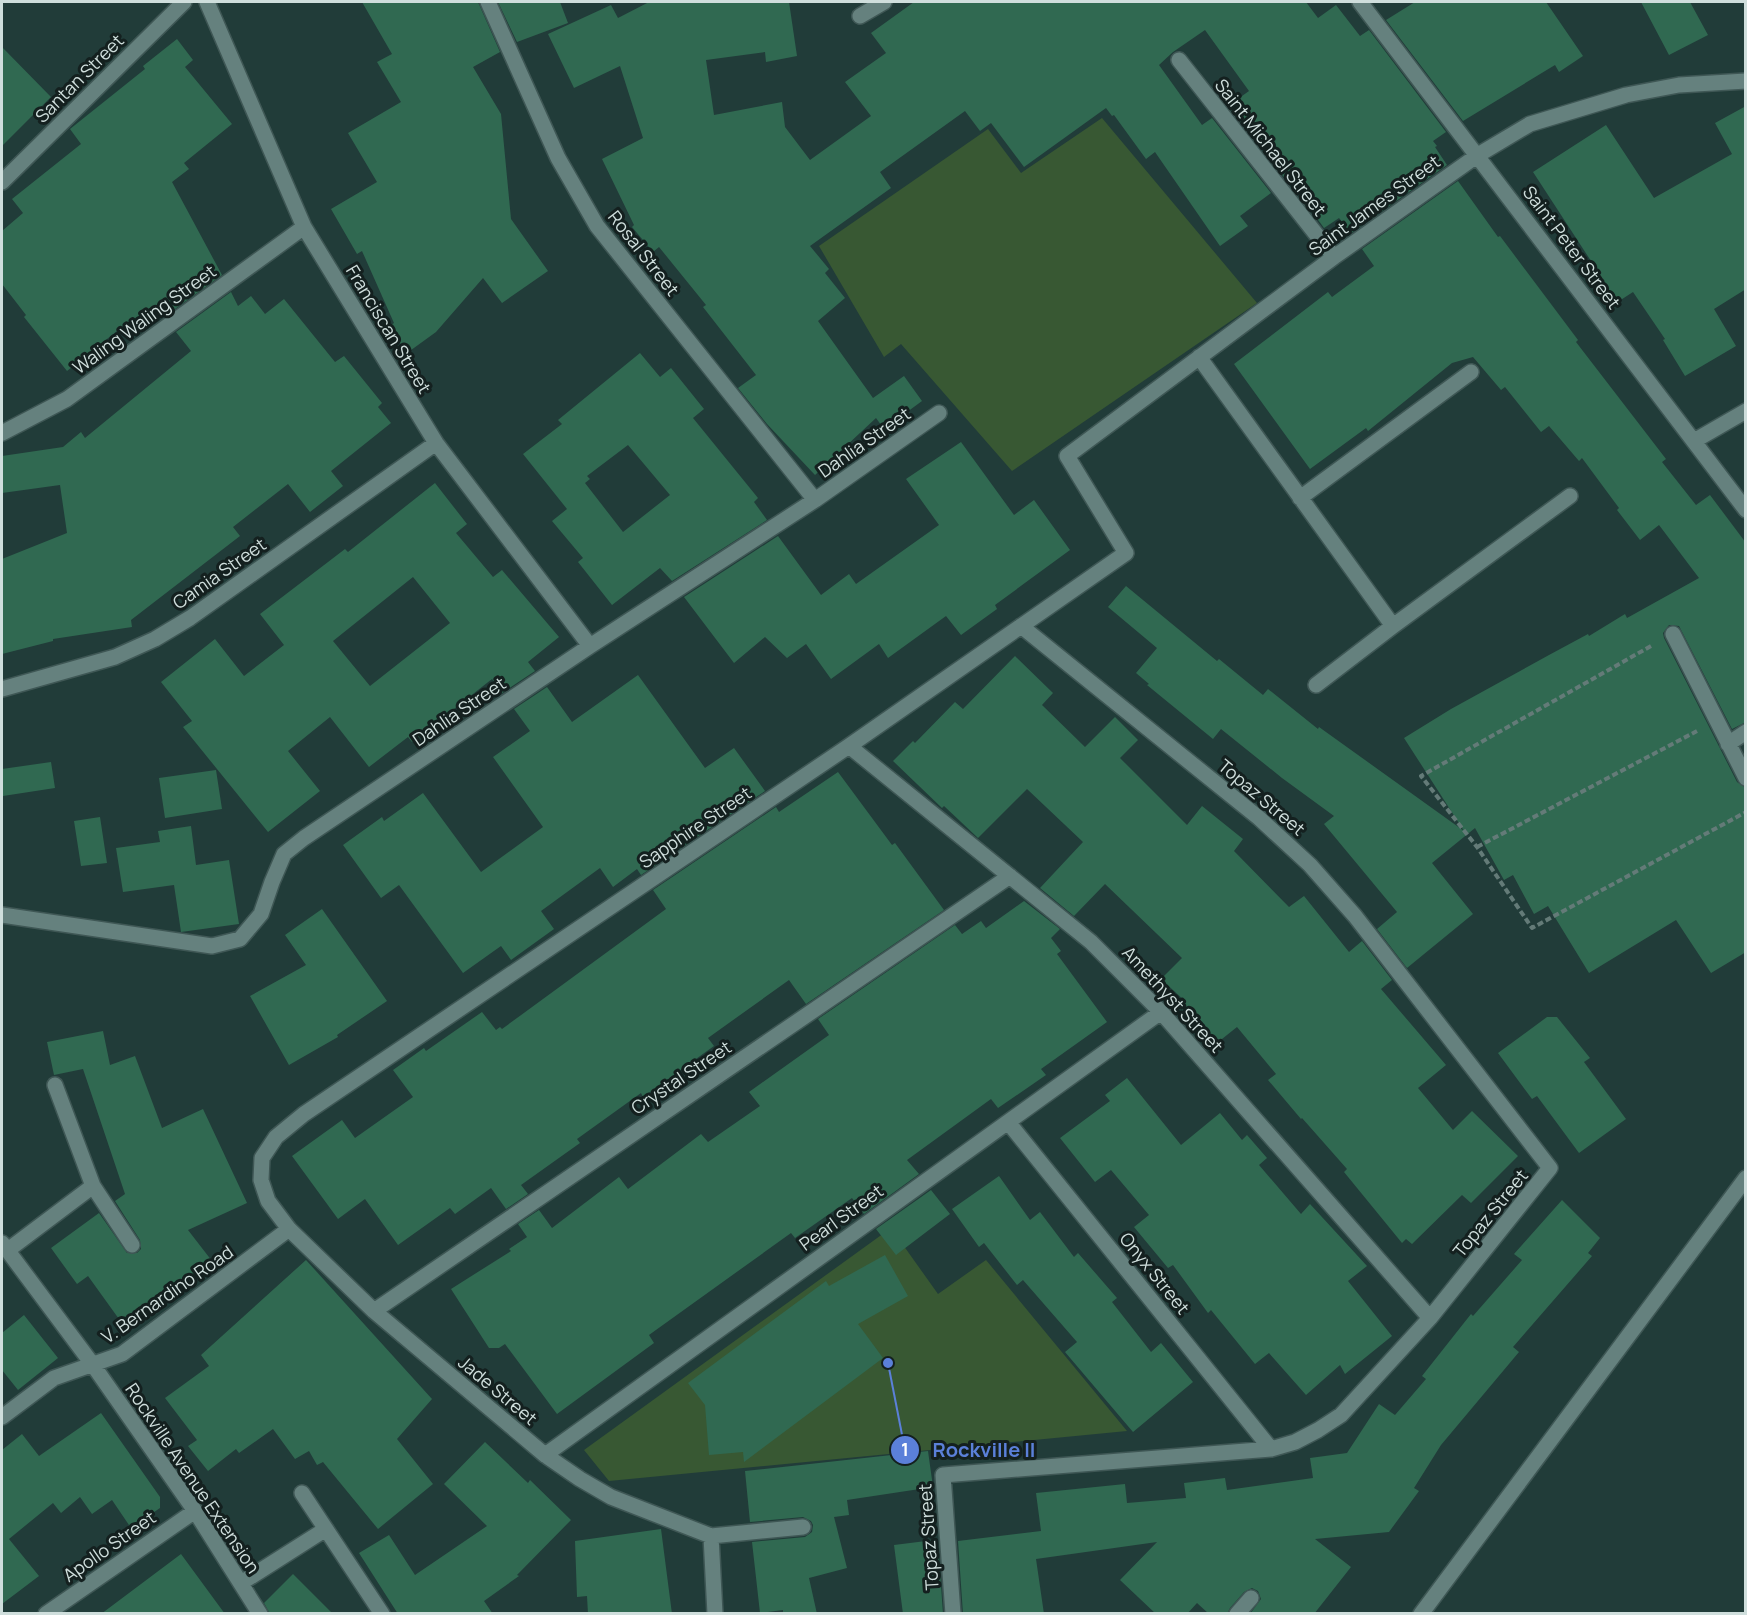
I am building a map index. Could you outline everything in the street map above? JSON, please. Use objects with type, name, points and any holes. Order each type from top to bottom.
[{"type":"street","name":"Santan Street","points":[[2,182],[184,2]]},
{"type":"street","name":"Franciscan Street","points":[[207,2],[304,227],[436,442],[590,646]]},
{"type":"street","name":"Rosal Street","points":[[488,2],[558,158],[597,226],[815,500]]},
{"type":"street","points":[[860,16],[884,2]]},
{"type":"street","points":[[1363,5],[1380,2]]},
{"type":"street","name":"Saint Peter Street","points":[[1363,5],[1746,510]]},
{"type":"street","name":"Saint Michael Street","points":[[1179,60],[1334,257]]},
{"type":"street","name":"Saint James Street","points":[[1067,456],[1334,257],[1478,154],[1530,124],[1604,101],[1679,85],[1746,81]]},
{"type":"street","name":"Waling Waling Street","points":[[2,433],[67,399],[304,227]]},
{"type":"street","points":[[1199,357],[1393,626]]},
{"type":"street","points":[[1300,498],[1471,372]]},
{"type":"street","points":[[1694,441],[1746,411]]},
{"type":"street","name":"Dahlia Street","points":[[2,915],[212,946],[240,939],[261,915],[284,854],[304,838],[590,646],[815,500],[939,413]]},
{"type":"street","name":"Camia Street","points":[[2,689],[115,657],[155,639],[190,618],[436,442]]},
{"type":"street","name":"Sapphire Street","points":[[289,1229],[268,1201],[261,1180],[262,1158],[276,1137],[304,1114],[849,747],[1126,553],[1067,456]]},
{"type":"street","points":[[1316,685],[1570,496]]},
{"type":"street","name":"Topaz Street","points":[[953,1614],[942,1477],[946,1473],[1271,1449],[1295,1442],[1341,1415],[1430,1318],[1550,1168],[1355,916],[1310,865],[1259,818],[1021,626]]},
{"type":"street","points":[[1673,634],[1746,778]]},
{"type":"street","points":[[1728,744],[1746,732]]},
{"type":"street","name":"Amethyst Street","points":[[849,747],[1091,942],[1161,1012],[1430,1318]]},
{"type":"street","name":"Crystal Street","points":[[374,1311],[1010,876]]},
{"type":"street","name":"Pearl Street","points":[[545,1455],[1161,1012]]},
{"type":"street","points":[[55,1085],[93,1185],[132,1245]]},
{"type":"street","name":"Onyx Street","points":[[1008,1122],[1271,1449]]},
{"type":"street","points":[[1421,1614],[1746,1178]]},
{"type":"street","points":[[5,1246],[93,1185]]},
{"type":"street","name":"Jade Street","points":[[289,1229],[374,1311],[545,1455],[611,1497],[711,1536]]},
{"type":"street","name":"V. Bernardino Road","points":[[2,1417],[54,1378],[122,1354],[289,1229]]},
{"type":"street","name":"Rockville Avenue Extension","points":[[5,1246],[93,1365],[195,1511],[260,1614]]},
{"type":"street","points":[[302,1493],[382,1614]]},
{"type":"street","name":"Apollo Street","points":[[46,1614],[195,1511]]},
{"type":"street","points":[[715,1614],[711,1536],[803,1527]]},
{"type":"street","points":[[241,1583],[326,1529]]},
{"type":"street","points":[[1237,1614],[1251,1598]]},
{"type":"path","points":[[1673,634],[1421,776],[1478,847],[1532,928],[1746,812]]},
{"type":"path","points":[[1478,847],[1716,721]]},
{"type":"green space","points":[[1102,118],[1257,303],[1012,471],[901,344],[884,357],[819,246],[988,129],[1021,173]]},
{"type":"green space","points":[[891,1228],[938,1294],[986,1260],[1127,1431],[609,1481],[584,1450]]},
{"type":"building","points":[[362,2],[478,2],[500,52],[473,67],[501,114],[511,219],[548,271],[502,303],[483,278],[436,332],[407,353],[388,327],[394,323],[362,251],[357,254],[331,209],[377,182],[348,133],[401,102],[377,62],[392,54]]},
{"type":"building","points":[[498,2],[560,2],[568,23],[517,42]]},
{"type":"building","points":[[649,2],[789,2],[797,56],[766,62],[765,52],[706,60],[714,115],[782,102],[785,127],[810,160],[871,116],[845,82],[886,53],[871,33],[914,2],[1306,2],[1318,18],[1336,5],[1360,36],[1369,30],[1446,132],[1433,141],[1447,165],[1351,233],[1339,218],[1324,228],[1289,180],[1287,181],[1228,106],[1249,91],[1205,30],[1173,52],[1159,65],[1202,125],[1212,118],[1271,193],[1240,216],[1248,226],[1220,246],[1155,152],[1146,159],[1114,115],[1112,116],[1106,108],[1024,167],[991,123],[980,131],[965,111],[880,172],[891,188],[810,246],[829,269],[825,273],[845,298],[818,321],[873,398],[904,376],[922,401],[884,429],[876,418],[815,475],[767,424],[738,388],[756,375],[703,307],[706,305],[659,247],[653,252],[632,227],[634,225],[602,159],[643,138],[620,66],[574,88],[548,34],[611,5],[618,18]]},
{"type":"building","points":[[1415,2],[1546,2],[1583,56],[1559,72],[1555,65],[1463,121],[1386,20]]},
{"type":"building","points":[[1641,2],[1690,2],[1708,35],[1669,55]]},
{"type":"building","points":[[177,39],[193,60],[185,67],[232,124],[184,163],[189,169],[172,182],[222,275],[164,317],[157,309],[132,329],[127,323],[67,371],[24,317],[26,315],[2,284],[2,231],[23,213],[12,199],[81,144],[70,129],[145,69],[143,66]]},
{"type":"building","points":[[2,47],[51,97],[2,146]]},
{"type":"building","points":[[1746,106],[1746,289],[1714,309],[1736,346],[1685,376],[1663,340],[1665,339],[1633,292],[1613,305],[1587,263],[1591,261],[1533,172],[1606,125],[1654,198],[1732,154],[1715,123]]},
{"type":"building","points":[[1458,181],[1498,237],[1500,236],[1578,340],[1576,342],[1666,459],[1662,462],[1696,505],[1710,495],[1746,543],[1746,722],[1732,729],[1679,626],[1669,625],[1663,633],[1737,782],[1746,788],[1746,952],[1711,973],[1676,920],[1589,973],[1548,906],[1534,914],[1513,875],[1504,880],[1475,828],[1432,863],[1473,914],[1407,968],[1377,929],[1397,912],[1324,824],[1334,816],[1221,729],[1213,739],[1147,685],[1149,684],[1136,673],[1157,648],[1108,607],[1126,586],[1217,661],[1219,659],[1263,695],[1268,689],[1318,729],[1319,727],[1464,831],[1404,738],[1451,709],[1549,655],[1588,634],[1589,636],[1625,614],[1627,618],[1699,578],[1659,525],[1640,540],[1582,458],[1579,461],[1549,426],[1541,432],[1505,387],[1501,390],[1473,357],[1452,363],[1368,431],[1366,428],[1310,469],[1234,364],[1328,292],[1332,297],[1374,266],[1362,249]]},
{"type":"building","points":[[231,292],[238,306],[251,296],[265,314],[284,299],[335,362],[344,356],[382,403],[378,407],[391,423],[331,471],[343,486],[310,512],[288,484],[233,527],[240,536],[131,620],[132,627],[53,639],[53,641],[2,654],[2,559],[67,533],[60,485],[2,493],[2,456],[63,447],[81,432],[85,438],[191,351],[176,332]]},
{"type":"building","points":[[640,353],[660,377],[671,368],[704,409],[693,418],[758,498],[754,502],[767,520],[672,581],[660,568],[612,605],[578,562],[583,558],[552,521],[567,509],[523,454],[562,424],[558,420]],"holes":[[[628,445],[670,495],[623,532],[585,483],[590,479],[587,476]]]},
{"type":"building","points":[[961,442],[1014,515],[1034,500],[1070,550],[995,605],[997,609],[961,635],[946,616],[888,658],[879,644],[831,679],[806,644],[787,658],[765,637],[734,663],[684,597],[778,536],[821,595],[849,574],[856,584],[939,525],[906,479]]},
{"type":"building","points":[[435,483],[467,524],[456,533],[493,577],[502,570],[559,637],[528,662],[535,671],[502,693],[492,679],[412,742],[408,737],[369,767],[330,717],[288,751],[320,791],[268,832],[183,727],[192,721],[161,682],[215,639],[244,676],[284,645],[260,614],[345,549],[348,552]],"holes":[[[413,577],[450,623],[370,686],[333,641]]]},
{"type":"building","points":[[1015,656],[1053,693],[1042,705],[1085,747],[1115,717],[1138,740],[1120,758],[1187,825],[1202,806],[1243,839],[1234,851],[1289,907],[1304,896],[1349,952],[1362,941],[1392,980],[1381,989],[1446,1065],[1418,1088],[1453,1130],[1472,1111],[1518,1156],[1471,1203],[1462,1195],[1412,1244],[1406,1239],[1402,1243],[1344,1172],[1347,1169],[1268,1080],[1276,1074],[1237,1027],[1212,1047],[1180,1007],[1186,1002],[1161,979],[1182,958],[1105,884],[1074,916],[1040,888],[1083,842],[1027,789],[978,838],[944,806],[942,808],[893,761],[913,741],[915,743],[955,702],[963,709]]},
{"type":"building","points":[[638,675],[705,768],[734,748],[765,791],[641,875],[637,869],[613,887],[600,868],[541,911],[554,929],[511,960],[501,946],[463,973],[399,885],[381,898],[343,845],[382,817],[384,821],[423,793],[481,872],[543,827],[493,757],[530,731],[514,709],[547,687],[572,722]]},
{"type":"building","points":[[51,762],[55,788],[3,796],[2,769]]},
{"type":"building","points":[[216,770],[222,809],[165,818],[159,778]]},
{"type":"building","points":[[838,772],[892,845],[895,843],[944,910],[806,1004],[789,980],[708,1038],[714,1046],[643,1097],[641,1093],[577,1139],[580,1143],[521,1185],[528,1194],[506,1209],[491,1188],[455,1214],[450,1208],[398,1245],[365,1199],[338,1219],[292,1156],[342,1120],[355,1138],[413,1097],[393,1070],[424,1048],[426,1051],[482,1012],[496,1030],[500,1027],[502,1029],[666,909],[653,890],[776,807],[779,812]]},
{"type":"building","points":[[100,817],[107,863],[81,866],[74,821]]},
{"type":"building","points":[[191,826],[196,865],[229,860],[239,924],[181,932],[174,885],[123,892],[116,848],[160,842],[158,831]]},
{"type":"building","points":[[1024,901],[1060,929],[1051,938],[1061,951],[1057,954],[1107,1022],[1041,1069],[1046,1075],[998,1108],[991,1099],[907,1160],[919,1174],[864,1214],[852,1198],[795,1238],[791,1233],[649,1335],[654,1343],[557,1414],[505,1344],[499,1348],[489,1348],[451,1289],[511,1251],[509,1249],[527,1237],[518,1224],[539,1210],[552,1228],[619,1177],[628,1189],[701,1134],[708,1142],[760,1106],[749,1092],[829,1035],[818,1019],[955,925],[962,934],[981,921],[986,928]]},
{"type":"building","points":[[322,909],[387,1001],[337,1035],[338,1037],[289,1065],[250,996],[306,965],[285,935]]},
{"type":"building","points":[[1547,1017],[1557,1017],[1590,1058],[1584,1062],[1626,1119],[1579,1153],[1537,1096],[1532,1099],[1498,1053]]},
{"type":"building","points":[[103,1031],[110,1065],[135,1056],[162,1128],[203,1109],[247,1203],[188,1230],[212,1261],[124,1326],[88,1276],[77,1284],[51,1248],[99,1213],[127,1253],[137,1253],[141,1249],[140,1240],[115,1201],[125,1194],[83,1069],[54,1075],[47,1042]]},
{"type":"building","points":[[1127,1078],[1181,1145],[1220,1113],[1242,1140],[1247,1135],[1267,1158],[1259,1165],[1301,1214],[1310,1204],[1367,1266],[1348,1281],[1392,1336],[1345,1374],[1340,1365],[1306,1395],[1269,1353],[1255,1364],[1211,1310],[1208,1313],[1173,1265],[1168,1268],[1134,1227],[1149,1215],[1111,1170],[1095,1182],[1060,1138],[1110,1101],[1105,1095]]},
{"type":"building","points":[[999,1176],[1030,1220],[1040,1212],[1074,1257],[1078,1253],[1117,1298],[1112,1302],[1151,1352],[1161,1343],[1193,1382],[1133,1432],[1065,1352],[1077,1342],[1023,1280],[1017,1285],[984,1243],[979,1247],[952,1209]]},
{"type":"building","points":[[931,1190],[950,1214],[896,1255],[876,1229]]},
{"type":"building","points":[[1562,1200],[1600,1238],[1588,1253],[1592,1256],[1513,1347],[1519,1352],[1441,1445],[1414,1488],[1419,1491],[1389,1532],[1315,1539],[1351,1567],[1314,1614],[1250,1614],[1261,1599],[1258,1591],[1252,1588],[1244,1592],[1227,1614],[1209,1614],[1197,1603],[1187,1614],[1156,1614],[1120,1580],[1157,1542],[1036,1559],[1044,1614],[963,1614],[958,1541],[1041,1531],[1036,1493],[1125,1484],[1127,1503],[1186,1498],[1184,1483],[1225,1478],[1227,1490],[1313,1478],[1310,1458],[1347,1453],[1379,1404],[1395,1415],[1426,1379],[1422,1376],[1471,1314],[1473,1316],[1522,1260],[1514,1254]]},
{"type":"building","points":[[885,1255],[908,1296],[858,1324],[883,1358],[744,1462],[743,1452],[709,1455],[705,1405],[688,1383],[826,1281],[829,1286]]},
{"type":"building","points":[[306,1260],[432,1399],[397,1439],[433,1484],[378,1529],[323,1462],[317,1465],[309,1451],[295,1459],[273,1429],[239,1453],[236,1449],[208,1471],[188,1446],[197,1440],[165,1398],[209,1366],[201,1355]]},
{"type":"building","points":[[24,1315],[58,1358],[18,1390],[2,1370],[2,1333]]},
{"type":"building","points":[[101,1413],[160,1497],[160,1508],[131,1528],[112,1500],[92,1514],[80,1497],[61,1513],[53,1503],[9,1539],[39,1576],[2,1604],[2,1450],[22,1434],[39,1456]]},
{"type":"building","points":[[485,1442],[528,1483],[530,1480],[571,1520],[517,1575],[519,1576],[484,1601],[493,1614],[398,1614],[359,1553],[389,1535],[415,1575],[487,1526],[444,1484]]},
{"type":"building","points":[[928,1451],[933,1487],[847,1500],[849,1515],[834,1517],[847,1568],[809,1578],[817,1614],[783,1614],[783,1610],[760,1613],[752,1542],[805,1537],[812,1532],[813,1525],[811,1521],[803,1517],[750,1522],[745,1471]]},
{"type":"building","points":[[661,1529],[672,1614],[588,1614],[587,1596],[577,1597],[575,1541]]},
{"type":"building","points":[[934,1540],[934,1544],[938,1543],[943,1614],[903,1614],[894,1545]]},
{"type":"building","points":[[181,1554],[225,1614],[101,1614]]},
{"type":"building","points":[[293,1574],[333,1614],[270,1614],[264,1603]]},
{"type":"place","name":"Rockville II","points":[[888,1363]]}]
